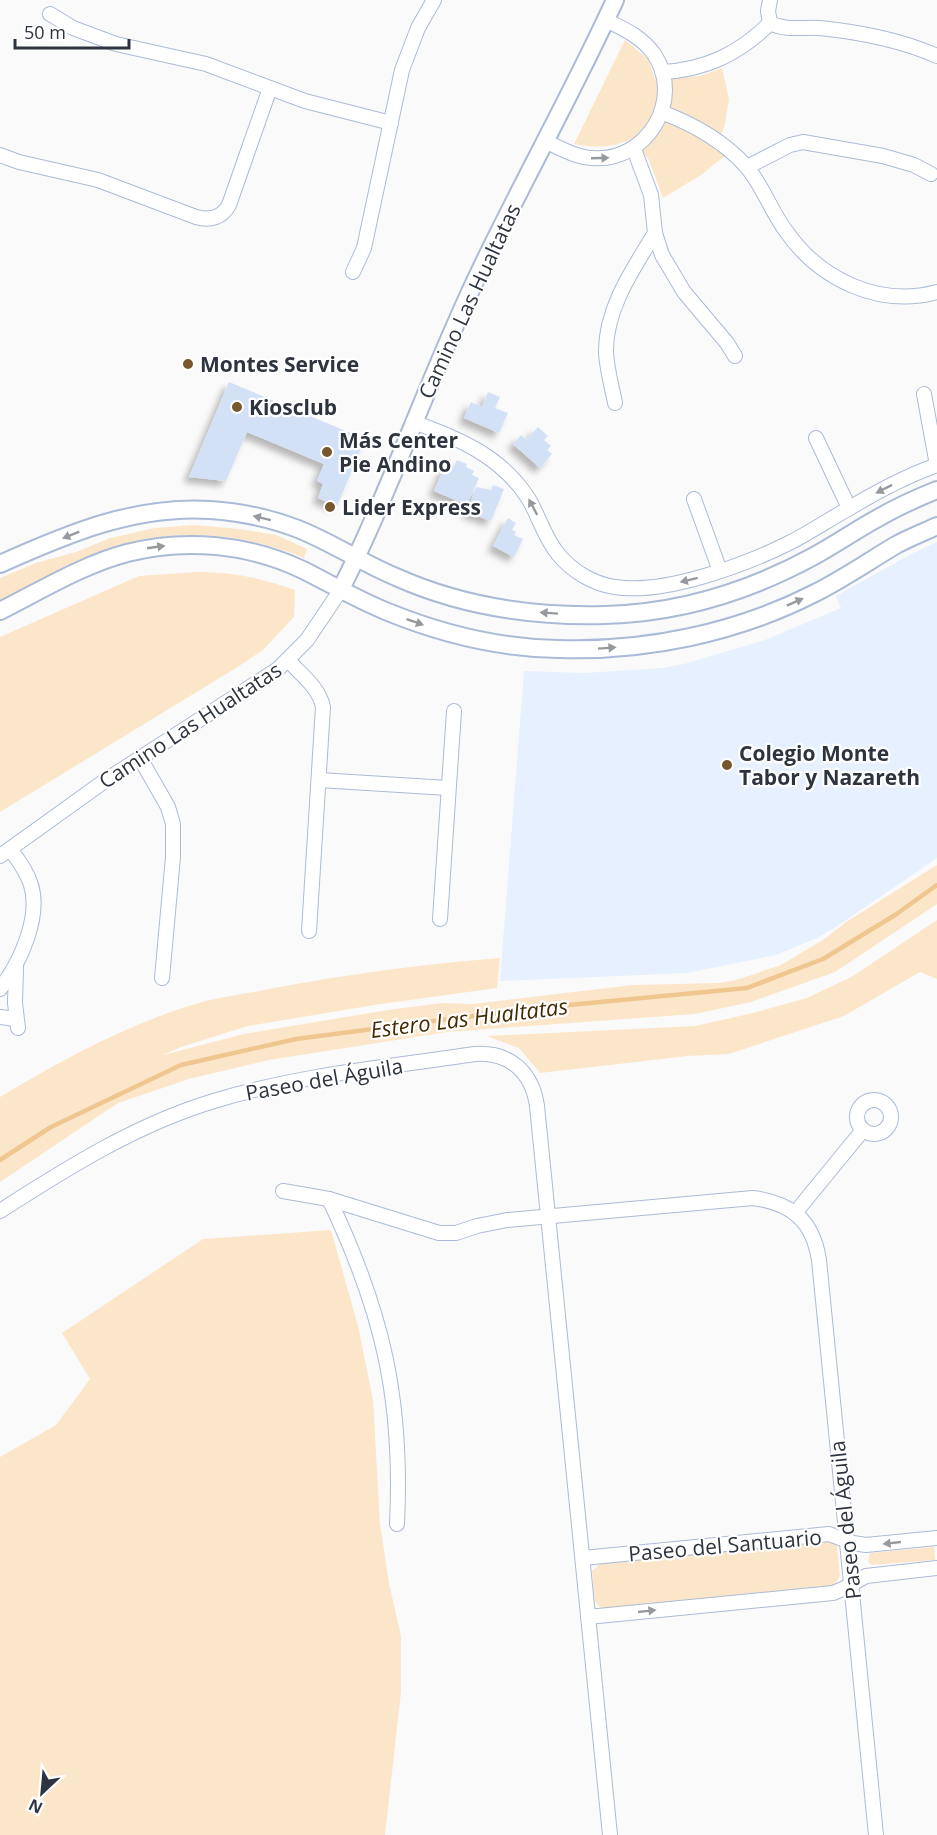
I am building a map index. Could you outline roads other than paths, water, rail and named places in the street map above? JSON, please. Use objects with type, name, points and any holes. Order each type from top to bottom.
[{"type":"street","points":[[353,272],[364,248],[407,56],[418,28],[434,0]]},
{"type":"street","name":"Camino Las Hualtatas","points":[[5,853],[140,758],[257,684],[288,660],[318,626],[340,591],[356,559],[477,277],[615,0]]},
{"type":"street","points":[[770,0],[768,11],[770,23]]},
{"type":"street","points":[[50,14],[73,28],[116,44],[206,64],[335,110],[391,123]]},
{"type":"street","points":[[545,141],[574,155],[594,159],[615,156],[634,148],[652,131],[661,112],[664,92],[662,72],[654,54],[639,38],[606,20]]},
{"type":"street","points":[[662,72],[693,69],[719,60],[746,44],[770,23]]},
{"type":"street","points":[[770,23],[784,28],[822,28],[882,39],[910,45],[937,56]]},
{"type":"street","points":[[0,155],[19,162],[98,180],[196,218],[210,219],[222,214],[229,205],[270,88]]},
{"type":"street","points":[[661,112],[691,124],[712,136],[747,167],[794,242],[818,266],[857,287],[884,295],[910,297],[937,292]]},
{"type":"street","points":[[747,167],[790,145],[804,142],[891,158],[931,174]]},
{"type":"street","points":[[634,148],[651,195],[655,233],[662,255],[684,292],[727,343],[735,356]]},
{"type":"street","points":[[615,403],[606,354],[610,320],[625,285],[655,233]]},
{"type":"street","points":[[413,422],[462,441],[485,454],[506,471],[528,498],[551,545],[571,567],[593,580],[615,587],[646,587],[685,581],[754,559],[790,543],[891,486],[937,465],[924,394]]},
{"type":"street","points":[[816,438],[849,508]]},
{"type":"street","points":[[0,564],[87,528],[115,519],[145,513],[192,509],[240,513],[284,524],[416,585],[481,605],[549,614],[602,615],[641,612],[708,599],[757,584],[818,555],[878,518],[937,490]]},
{"type":"street","points":[[694,499],[720,570]]},
{"type":"street","points":[[0,611],[94,564],[127,553],[173,545],[212,545],[247,550],[303,570],[340,591],[414,622],[462,636],[503,644],[557,649],[636,646],[701,634],[784,607],[836,582],[899,544],[937,526]]},
{"type":"street","points":[[288,660],[315,688],[323,713],[309,931]]},
{"type":"street","points":[[440,919],[454,711]]},
{"type":"street","points":[[140,758],[168,807],[174,833],[162,978]]},
{"type":"street","points":[[318,780],[448,788]]},
{"type":"street","points":[[0,989],[16,967],[30,925],[34,902],[31,883],[27,875],[5,853]]},
{"type":"street","points":[[0,1017],[17,1023],[16,967]]},
{"type":"street","name":"Paseo del Águila","points":[[0,1211],[78,1163],[123,1139],[162,1120],[212,1101],[297,1081],[484,1053],[498,1056],[514,1064],[527,1077],[532,1085],[537,1106],[610,1835]]},
{"type":"street","points":[[795,1213],[863,1130]]},
{"type":"street","name":"Paseo del Águila","points":[[283,1191],[329,1200],[439,1233],[456,1233],[488,1223],[548,1216],[753,1198],[776,1202],[795,1213],[811,1233],[819,1260],[876,1835]]},
{"type":"street","points":[[329,1200],[362,1274],[384,1346],[397,1432],[397,1524]]},
{"type":"street","name":"Paseo del Santuario","points":[[583,1558],[829,1534],[866,1545],[937,1538]]},
{"type":"street","points":[[588,1617],[833,1593],[871,1575],[937,1568]]},
{"type":"waterway","name":"Estero Las Hualtatas","points":[[0,1160],[51,1127],[181,1065],[296,1039],[527,1009],[747,988],[823,959],[895,915],[937,885]]},
{"type":"place","name":"Montes Service","points":[[188,364]]},
{"type":"place","name":"Kiosclub","points":[[237,407]]},
{"type":"place","name":"Más Center Pie Andino","points":[[327,452]]},
{"type":"place","name":"Lider Express","points":[[330,507]]},
{"type":"place","name":"Colegio Monte Tabor y Nazareth","points":[[727,765]]}]
